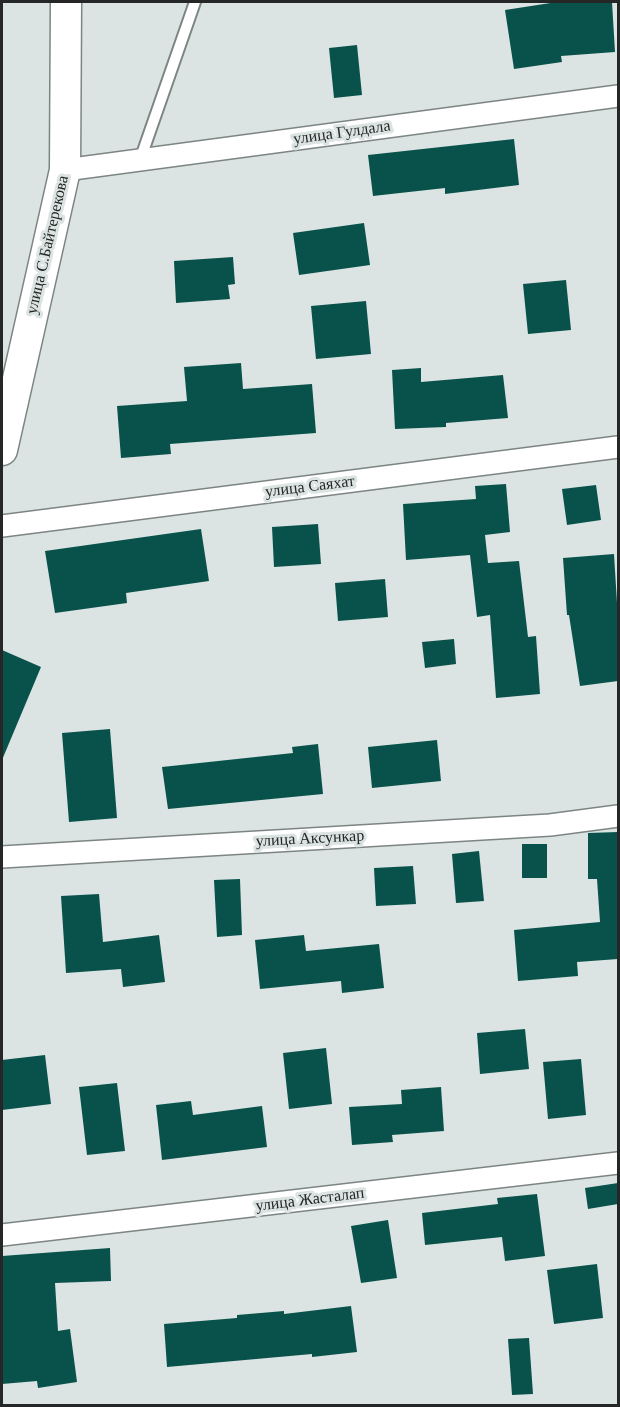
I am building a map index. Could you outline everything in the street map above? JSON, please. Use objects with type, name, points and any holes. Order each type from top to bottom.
[{"type":"main road","name":"улица С.Байтерекова","points":[[2,450],[65,170],[66,2]]},
{"type":"street","name":"улица Гулдала","points":[[65,170],[618,96]]},
{"type":"street","name":"улица Саяхат","points":[[2,526],[618,447]]},
{"type":"street","name":"улица Аксункар","points":[[2,857],[550,825],[618,816]]},
{"type":"street","name":"улица Жасталап","points":[[2,1235],[618,1163]]},
{"type":"lane","points":[[140,160],[195,2]]},
{"type":"building","points":[[557,2],[612,2],[615,52],[561,56],[562,62],[514,69],[505,10]]},
{"type":"building","points":[[357,45],[362,95],[334,98],[329,48]]},
{"type":"building","points":[[514,139],[519,185],[445,194],[445,188],[373,196],[368,155]]},
{"type":"building","points":[[364,223],[370,265],[299,275],[293,233]]},
{"type":"building","points":[[233,257],[235,284],[228,285],[230,299],[176,303],[174,261]]},
{"type":"building","points":[[566,280],[571,330],[528,334],[523,284]]},
{"type":"building","points":[[366,301],[371,354],[316,359],[311,306]]},
{"type":"building","points":[[241,363],[243,389],[312,384],[316,433],[170,444],[171,454],[121,458],[117,406],[187,401],[184,367]]},
{"type":"building","points":[[421,368],[421,382],[503,375],[508,418],[446,423],[446,427],[395,429],[392,370]]},
{"type":"building","points":[[506,484],[510,532],[485,535],[488,563],[519,561],[528,637],[536,636],[540,694],[496,698],[490,615],[477,617],[470,555],[406,560],[403,504],[476,499],[475,486]]},
{"type":"building","points":[[596,485],[601,520],[567,525],[562,489]]},
{"type":"building","points":[[318,524],[321,564],[274,567],[272,527]]},
{"type":"building","points":[[201,529],[209,581],[126,593],[127,603],[55,613],[45,551]]},
{"type":"building","points":[[614,554],[618,619],[618,681],[580,686],[569,615],[567,615],[563,558]]},
{"type":"building","points":[[385,579],[388,617],[338,621],[335,583]]},
{"type":"building","points":[[454,639],[456,664],[425,668],[422,642]]},
{"type":"building","points":[[2,650],[41,667],[2,760]]},
{"type":"building","points":[[110,729],[117,818],[69,822],[62,733]]},
{"type":"building","points":[[437,740],[441,781],[372,788],[368,747]]},
{"type":"building","points":[[318,744],[323,794],[168,809],[162,767],[293,753],[292,747]]},
{"type":"building","points":[[618,832],[618,959],[577,962],[578,976],[518,981],[514,930],[600,922],[597,879],[588,879],[588,833]]},
{"type":"building","points":[[522,844],[547,844],[547,878],[522,878]]},
{"type":"building","points":[[479,851],[484,901],[456,903],[452,854]]},
{"type":"building","points":[[413,866],[416,904],[376,906],[374,868]]},
{"type":"building","points":[[240,879],[242,935],[217,937],[214,880]]},
{"type":"building","points":[[99,894],[103,942],[159,935],[165,982],[123,987],[121,969],[66,973],[61,896]]},
{"type":"building","points":[[304,935],[306,951],[379,944],[384,988],[342,993],[341,981],[260,989],[255,940]]},
{"type":"building","points":[[525,1029],[529,1069],[480,1074],[477,1033]]},
{"type":"building","points":[[326,1048],[332,1104],[289,1109],[283,1053]]},
{"type":"building","points":[[45,1055],[51,1104],[2,1110],[2,1060]]},
{"type":"building","points":[[581,1059],[586,1115],[548,1119],[543,1062]]},
{"type":"building","points":[[117,1083],[125,1151],[87,1155],[79,1087]]},
{"type":"building","points":[[441,1087],[444,1131],[392,1135],[393,1142],[352,1145],[349,1107],[402,1104],[401,1090]]},
{"type":"building","points":[[191,1101],[193,1115],[262,1106],[267,1147],[162,1160],[156,1105]]},
{"type":"building","points":[[618,1183],[618,1204],[588,1209],[585,1188]]},
{"type":"building","points":[[537,1194],[545,1256],[505,1261],[502,1237],[425,1245],[422,1213],[498,1204],[497,1198]]},
{"type":"building","points":[[388,1220],[397,1278],[361,1283],[351,1226]]},
{"type":"building","points":[[110,1248],[111,1281],[55,1283],[58,1331],[70,1329],[77,1382],[38,1388],[37,1381],[2,1384],[2,1256]]},
{"type":"building","points":[[597,1264],[603,1318],[554,1324],[547,1270]]},
{"type":"building","points":[[351,1306],[357,1352],[167,1367],[164,1324],[237,1318],[237,1315],[284,1311],[284,1314]]},
{"type":"building","points":[[529,1338],[533,1394],[512,1395],[508,1339]]}]
